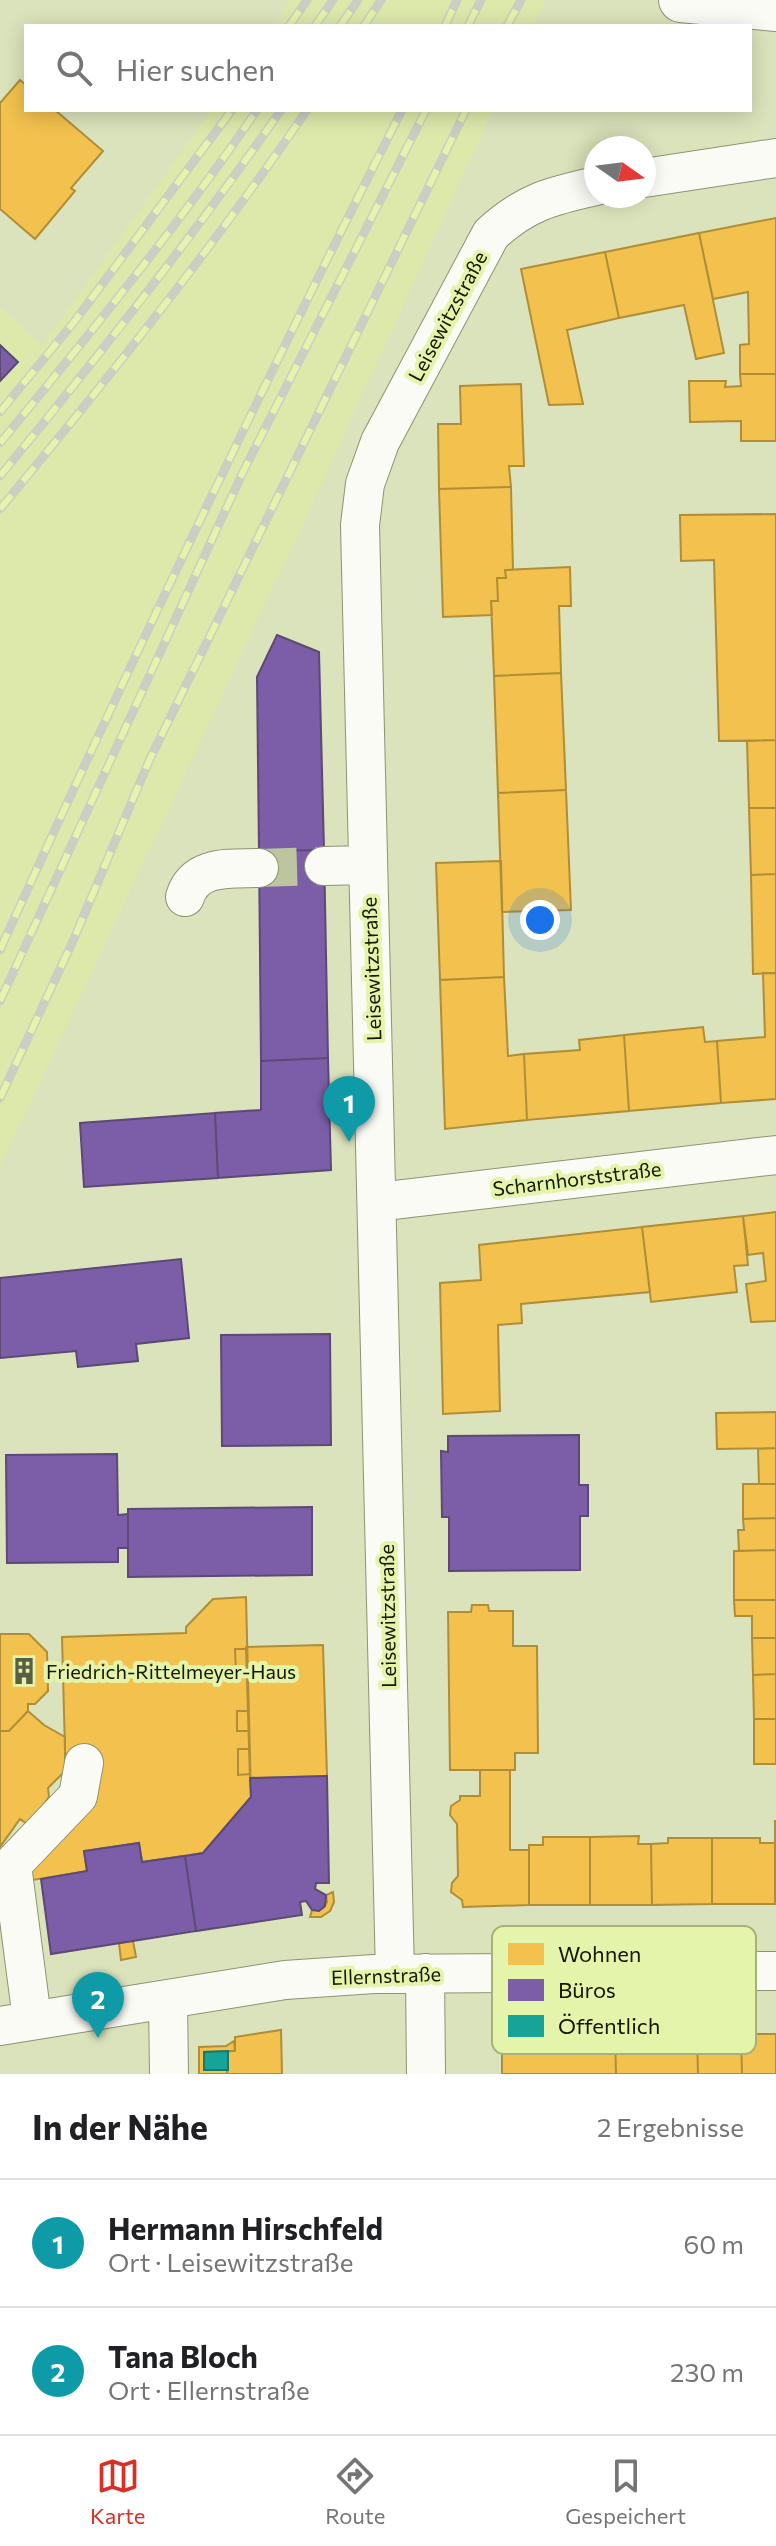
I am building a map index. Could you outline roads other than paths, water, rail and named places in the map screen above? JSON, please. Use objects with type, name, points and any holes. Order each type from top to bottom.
[{"type":"main road","points":[[681,0],[776,9]]},
{"type":"street","points":[[656,176],[776,158]]},
{"type":"street","name":"Leisewitzstraße","points":[[426,2074],[410,1973],[377,1202],[360,525],[365,484],[380,442],[491,234],[514,213],[555,195],[584,189]]},
{"type":"street","points":[[324,866],[368,865]]},
{"type":"street","points":[[185,897],[195,879],[212,870],[259,868]]},
{"type":"street","name":"Scharnhorststraße","points":[[377,1202],[776,1155]]},
{"type":"street","points":[[16,2022],[12,1865],[78,1796],[84,1763]]},
{"type":"street","name":"Ellernstraße","points":[[756,1971],[776,1971]]},
{"type":"street","name":"Ellernstraße","points":[[16,2022],[285,1980],[410,1973],[492,1973]]},
{"type":"street","points":[[168,1999],[169,2074]]},
{"type":"tunnel","points":[[259,868],[324,866]]},
{"type":"railway","points":[[290,24],[307,0]]},
{"type":"railway","points":[[316,24],[333,0]]},
{"type":"railway","points":[[341,24],[358,0]]},
{"type":"railway","points":[[365,24],[381,0]]},
{"type":"railway","points":[[446,24],[457,0]]},
{"type":"railway","points":[[469,24],[481,0]]},
{"type":"railway","points":[[508,24],[521,0]]},
{"type":"railway","points":[[0,412],[74,322],[231,112]]},
{"type":"railway","points":[[0,443],[100,321],[256,112]]},
{"type":"railway","points":[[0,476],[144,296],[280,112]]},
{"type":"railway","points":[[0,509],[158,313],[306,112]]},
{"type":"railway","points":[[0,950],[196,528],[401,112]]},
{"type":"railway","points":[[0,1001],[243,472],[425,112]]},
{"type":"railway","points":[[0,1098],[73,941],[149,761],[465,112]]},
{"type":"place","name":"Hermann Hirschfeld","points":[[349,1142]]},
{"type":"place","name":"Friedrich-Rittelmeyer-Haus","points":[[24,1671]]},
{"type":"place","name":"Tana Bloch","points":[[98,2038]]}]
